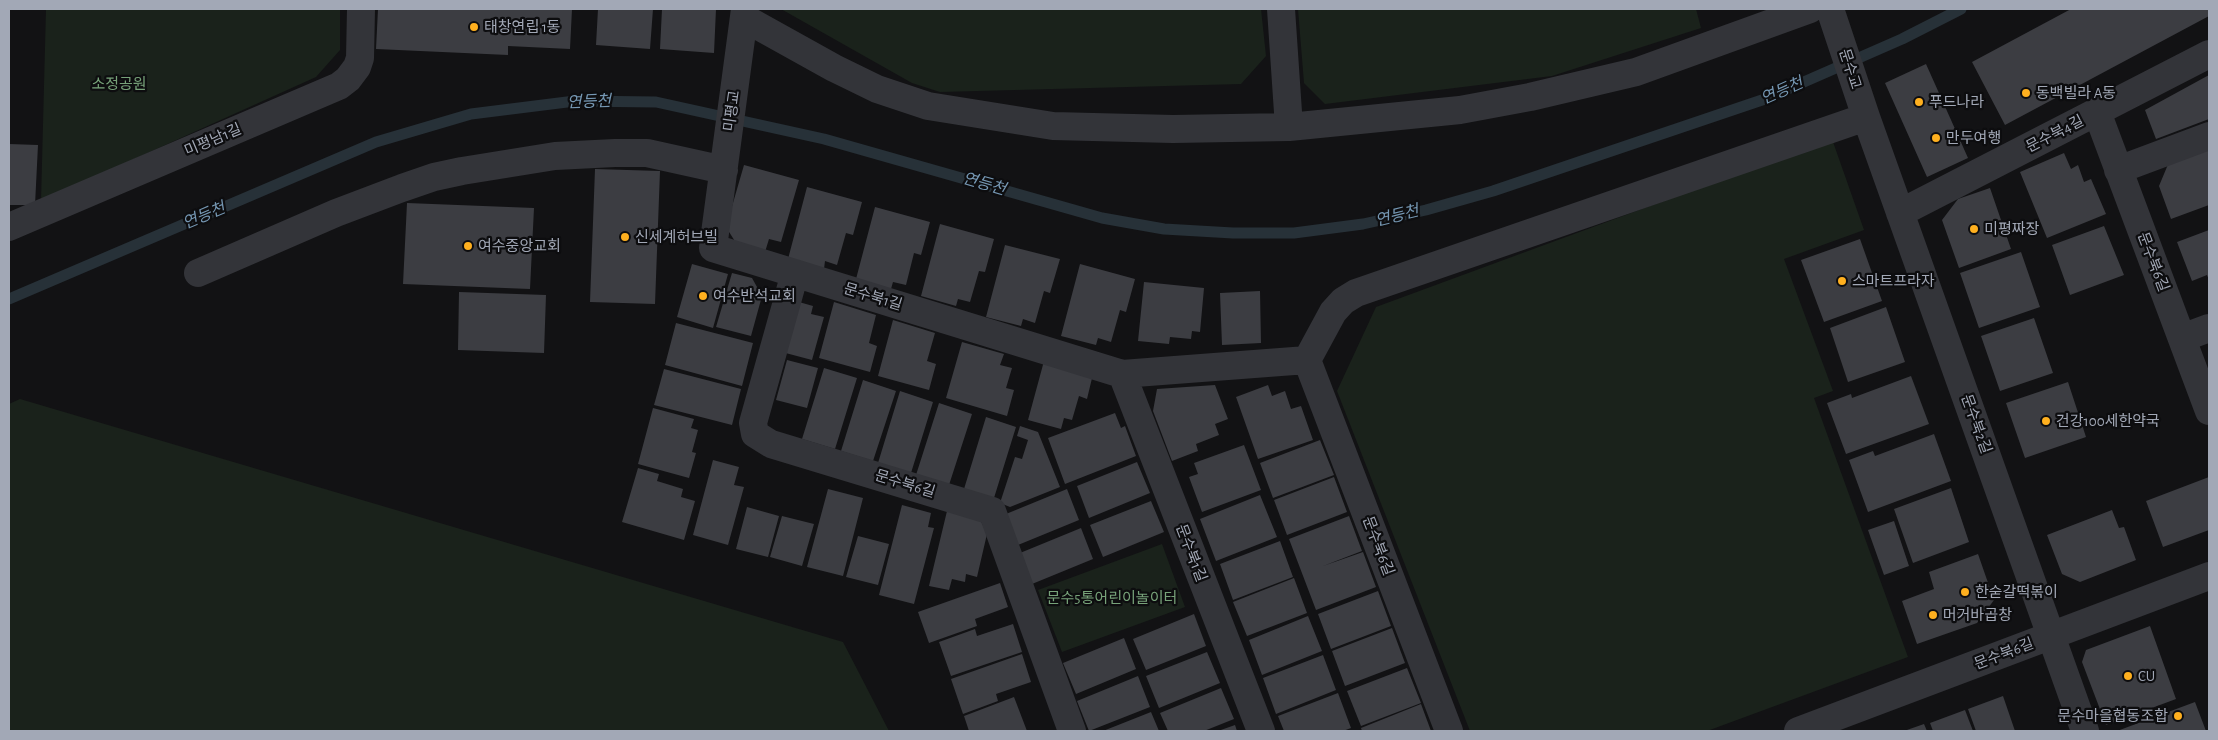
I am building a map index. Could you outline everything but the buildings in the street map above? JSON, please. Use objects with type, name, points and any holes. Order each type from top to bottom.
[{"type":"street","name":"미평남1길","points":[[9,227],[339,86],[348,79],[360,58],[361,9]]},
{"type":"street","points":[[1281,9],[1289,127]]},
{"type":"street","points":[[744,14],[842,72],[900,98],[928,106],[1053,126],[1173,129],[1289,127],[1460,110],[1530,97],[1636,72],[1810,9]]},
{"type":"street","name":"미평교","points":[[725,163],[744,14]]},
{"type":"street","name":"문수교","points":[[1832,15],[1866,117]]},
{"type":"street","name":"문수북4길","points":[[1900,213],[2209,54]]},
{"type":"street","name":"문수북6길","points":[[2097,112],[2209,411]]},
{"type":"street","points":[[1307,360],[1333,312],[1343,301],[1356,293],[1866,117]]},
{"type":"street","name":"문수북2길","points":[[1866,117],[2085,731]]},
{"type":"street","points":[[2118,170],[2209,136]]},
{"type":"street","points":[[198,273],[336,213],[434,177],[462,171],[554,156],[615,153],[647,153],[725,163]]},
{"type":"street","name":"문수북1길","points":[[725,163],[713,248],[1122,374],[1307,360]]},
{"type":"street","name":"문수북6길","points":[[795,273],[755,417],[753,430],[755,434],[771,444],[992,510],[1072,731]]},
{"type":"street","points":[[2182,338],[2209,328]]},
{"type":"street","name":"문수북6길","points":[[1307,360],[1449,731]]},
{"type":"street","name":"문수북1길","points":[[1122,374],[1261,731]]},
{"type":"street","name":"문수북6길","points":[[1798,731],[2209,576]]},
{"type":"green space","name":"소정공원","points":[[46,9],[340,9],[340,50],[316,77],[41,201]]},
{"type":"green space","points":[[781,9],[1261,9],[1266,56],[1241,84],[940,92],[912,83]]},
{"type":"green space","points":[[1298,9],[1696,9],[1701,28],[1552,76],[1325,104],[1304,83]]},
{"type":"green space","points":[[1832,139],[1864,230],[1784,259],[1833,391],[1814,398],[1908,657],[1707,731],[1470,731],[1337,391],[1376,307]]},
{"type":"green space","points":[[20,399],[843,642],[889,731],[9,731],[9,404]]},
{"type":"green space","name":"문수5통어린이놀이터","points":[[1162,544],[1185,607],[1062,652],[1038,590]]},
{"type":"waterway","name":"연등천","points":[[9,299],[376,142],[471,114],[575,101],[656,102],[824,139],[1102,218],[1164,229],[1233,233],[1294,233],[1363,224],[1426,210],[1493,191],[1765,99],[1902,39],[1961,9]]},
{"type":"place","name":"태창연립 1동","points":[[474,27]]},
{"type":"place","name":"동백빌라 A동","points":[[2026,93]]},
{"type":"place","name":"푸드나라","points":[[1919,102]]},
{"type":"place","name":"만두여행","points":[[1936,138]]},
{"type":"place","name":"미평짜장","points":[[1974,229]]},
{"type":"place","name":"신세계허브빌","points":[[625,237]]},
{"type":"place","name":"여수중앙교회","points":[[468,246]]},
{"type":"place","name":"스마트프라자","points":[[1842,281]]},
{"type":"place","name":"여수반석교회","points":[[703,296]]},
{"type":"place","name":"건강100세한약국","points":[[2046,421]]},
{"type":"place","name":"한숟갈떡볶이","points":[[1965,592]]},
{"type":"place","name":"머거바곱창","points":[[1933,615]]},
{"type":"place","name":"CU","points":[[2128,676]]},
{"type":"place","name":"문수마을협동조합","points":[[2178,716]]}]
